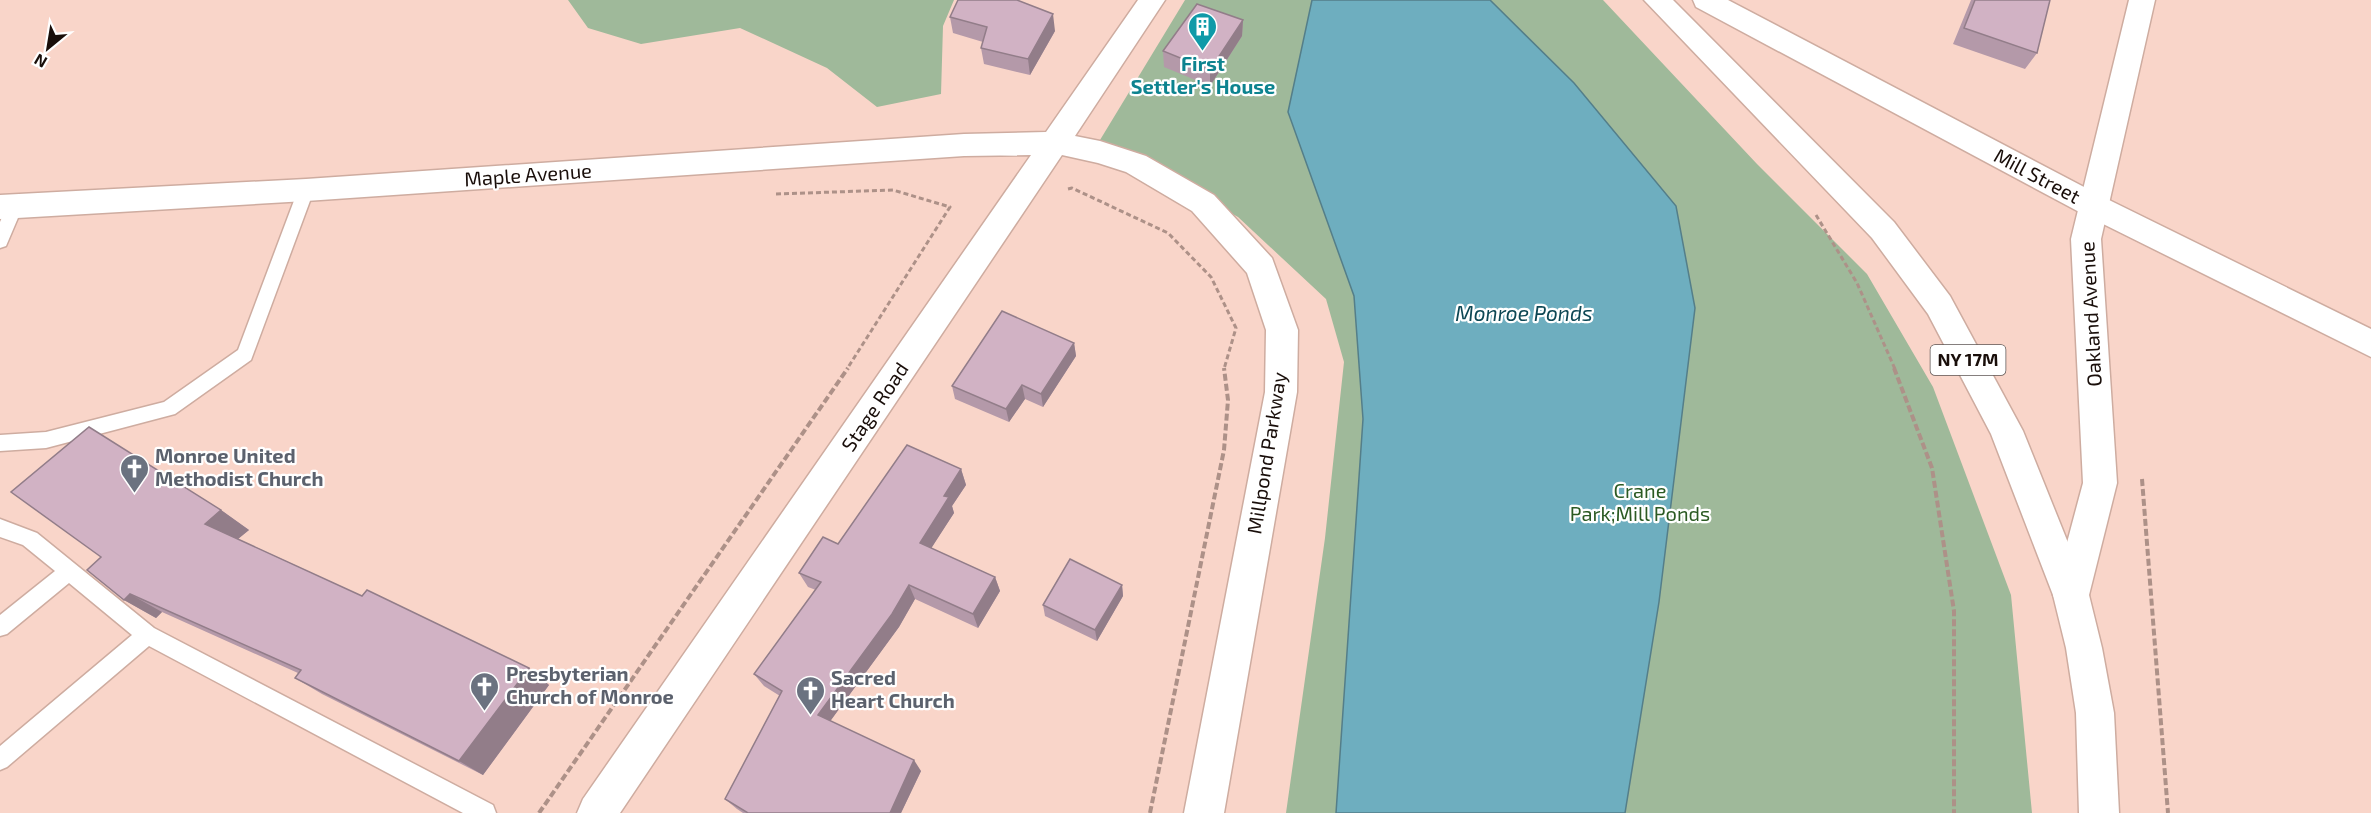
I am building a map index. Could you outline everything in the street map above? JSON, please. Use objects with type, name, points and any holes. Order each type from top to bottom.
[{"type":"street","name":"Stage Road","points":[[597,813],[1057,143],[1152,0]]},
{"type":"street","name":"NY 17M","points":[[1657,0],[1883,230],[1939,305],[2006,431],[2071,595],[2084,648],[2095,712],[2099,813]]},
{"type":"street","name":"Mill Street","points":[[1706,0],[2094,206],[2371,344]]},
{"type":"street","name":"Oakland Avenue","points":[[2071,595],[2100,483],[2086,239],[2142,0]]},
{"type":"street","name":"Maple Avenue","points":[[7,206],[306,190],[952,146],[1057,143]]},
{"type":"street","name":"Millpond Parkway","points":[[1057,143],[1100,152],[1136,164],[1203,202],[1261,267],[1282,330],[1281,392],[1204,813]]},
{"type":"lane","points":[[0,443],[45,440],[169,409],[245,355],[306,190]]},
{"type":"lane","points":[[0,241],[7,206]]},
{"type":"lane","points":[[0,528],[30,539],[147,635],[485,813]]},
{"type":"lane","points":[[0,627],[70,571]]},
{"type":"lane","points":[[0,760],[147,635]]},
{"type":"path","points":[[1062,190],[1072,188],[1168,233],[1211,277],[1236,328],[1224,367],[1228,400],[1224,450],[1150,813]]},
{"type":"path","points":[[539,813],[847,369],[950,207],[893,190],[770,194]]},
{"type":"path","points":[[1815,212],[1857,283],[1932,468],[1954,611],[1954,813]]},
{"type":"path","points":[[2141,467],[2168,813]]},
{"type":"green space","points":[[568,0],[954,0],[943,26],[941,94],[877,107],[827,68],[740,28],[641,44],[588,28]]},
{"type":"green space","name":"Crane Park;Mill Ponds","points":[[1185,0],[1603,0],[1757,164],[1867,274],[1933,387],[2011,595],[2032,813],[1286,813],[1325,538],[1344,362],[1326,299],[1238,217],[1100,140]]},
{"type":"water","name":"Monroe Ponds","points":[[1312,0],[1490,0],[1574,83],[1676,206],[1695,308],[1659,602],[1625,813],[1336,813],[1363,419],[1354,296],[1288,112]]},
{"type":"building","points":[[958,0],[1017,0],[1053,14],[1028,59],[981,48],[987,27],[950,17]]},
{"type":"building","points":[[1975,0],[2050,0],[2037,53],[1964,28]]},
{"type":"building","points":[[1197,4],[1243,20],[1210,70],[1163,51]]},
{"type":"building","points":[[1002,311],[1074,343],[1041,394],[1022,385],[1006,409],[952,386]]},
{"type":"building","points":[[89,427],[221,510],[205,524],[362,596],[367,590],[529,668],[459,761],[295,678],[301,670],[130,594],[124,600],[87,570],[101,557],[11,492]]},
{"type":"building","points":[[907,445],[961,469],[944,496],[949,497],[920,543],[995,577],[973,614],[909,585],[892,614],[818,715],[914,760],[890,813],[748,813],[725,799],[782,691],[754,674],[821,582],[799,573],[823,537],[838,544]]},
{"type":"building","points":[[1070,559],[1122,585],[1095,630],[1043,605]]},
{"type":"place","name":"First Settler's House","points":[[1203,52]]},
{"type":"place","name":"Monroe United Methodist Church","points":[[134,494]]},
{"type":"place","name":"Presbyterian Church of Monroe","points":[[485,712]]},
{"type":"place","name":"Sacred Heart Church","points":[[810,716]]}]
